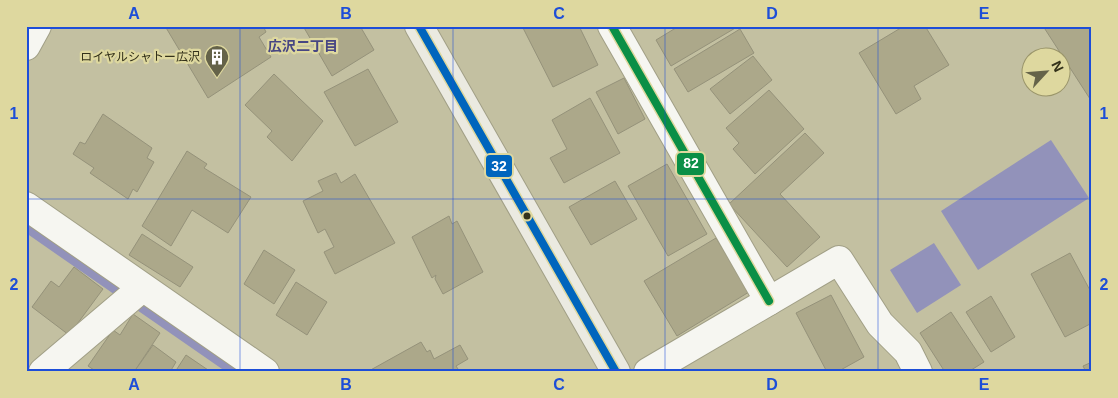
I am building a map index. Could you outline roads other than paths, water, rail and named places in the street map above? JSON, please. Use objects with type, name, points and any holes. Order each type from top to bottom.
[{"type":"street","points":[[26,46],[37,26]]},
{"type":"street","points":[[419,26],[616,372]]},
{"type":"street","points":[[612,26],[768,301]]},
{"type":"street","points":[[26,206],[265,372]]},
{"type":"street","points":[[648,372],[839,260],[880,324],[908,352],[918,372]]},
{"type":"street","points":[[43,372],[142,288]]},
{"type":"water","points":[[1051,140],[1089,198],[978,270],[941,211]]},
{"type":"water","points":[[934,243],[961,285],[917,313],[890,270]]},
{"type":"waterway","points":[[26,227],[235,372]]},
{"type":"place","name":"ロイヤルシャトー広沢","points":[[217,78]]},
{"type":"district","name":"広沢二丁目","points":[[303,46]]}]
